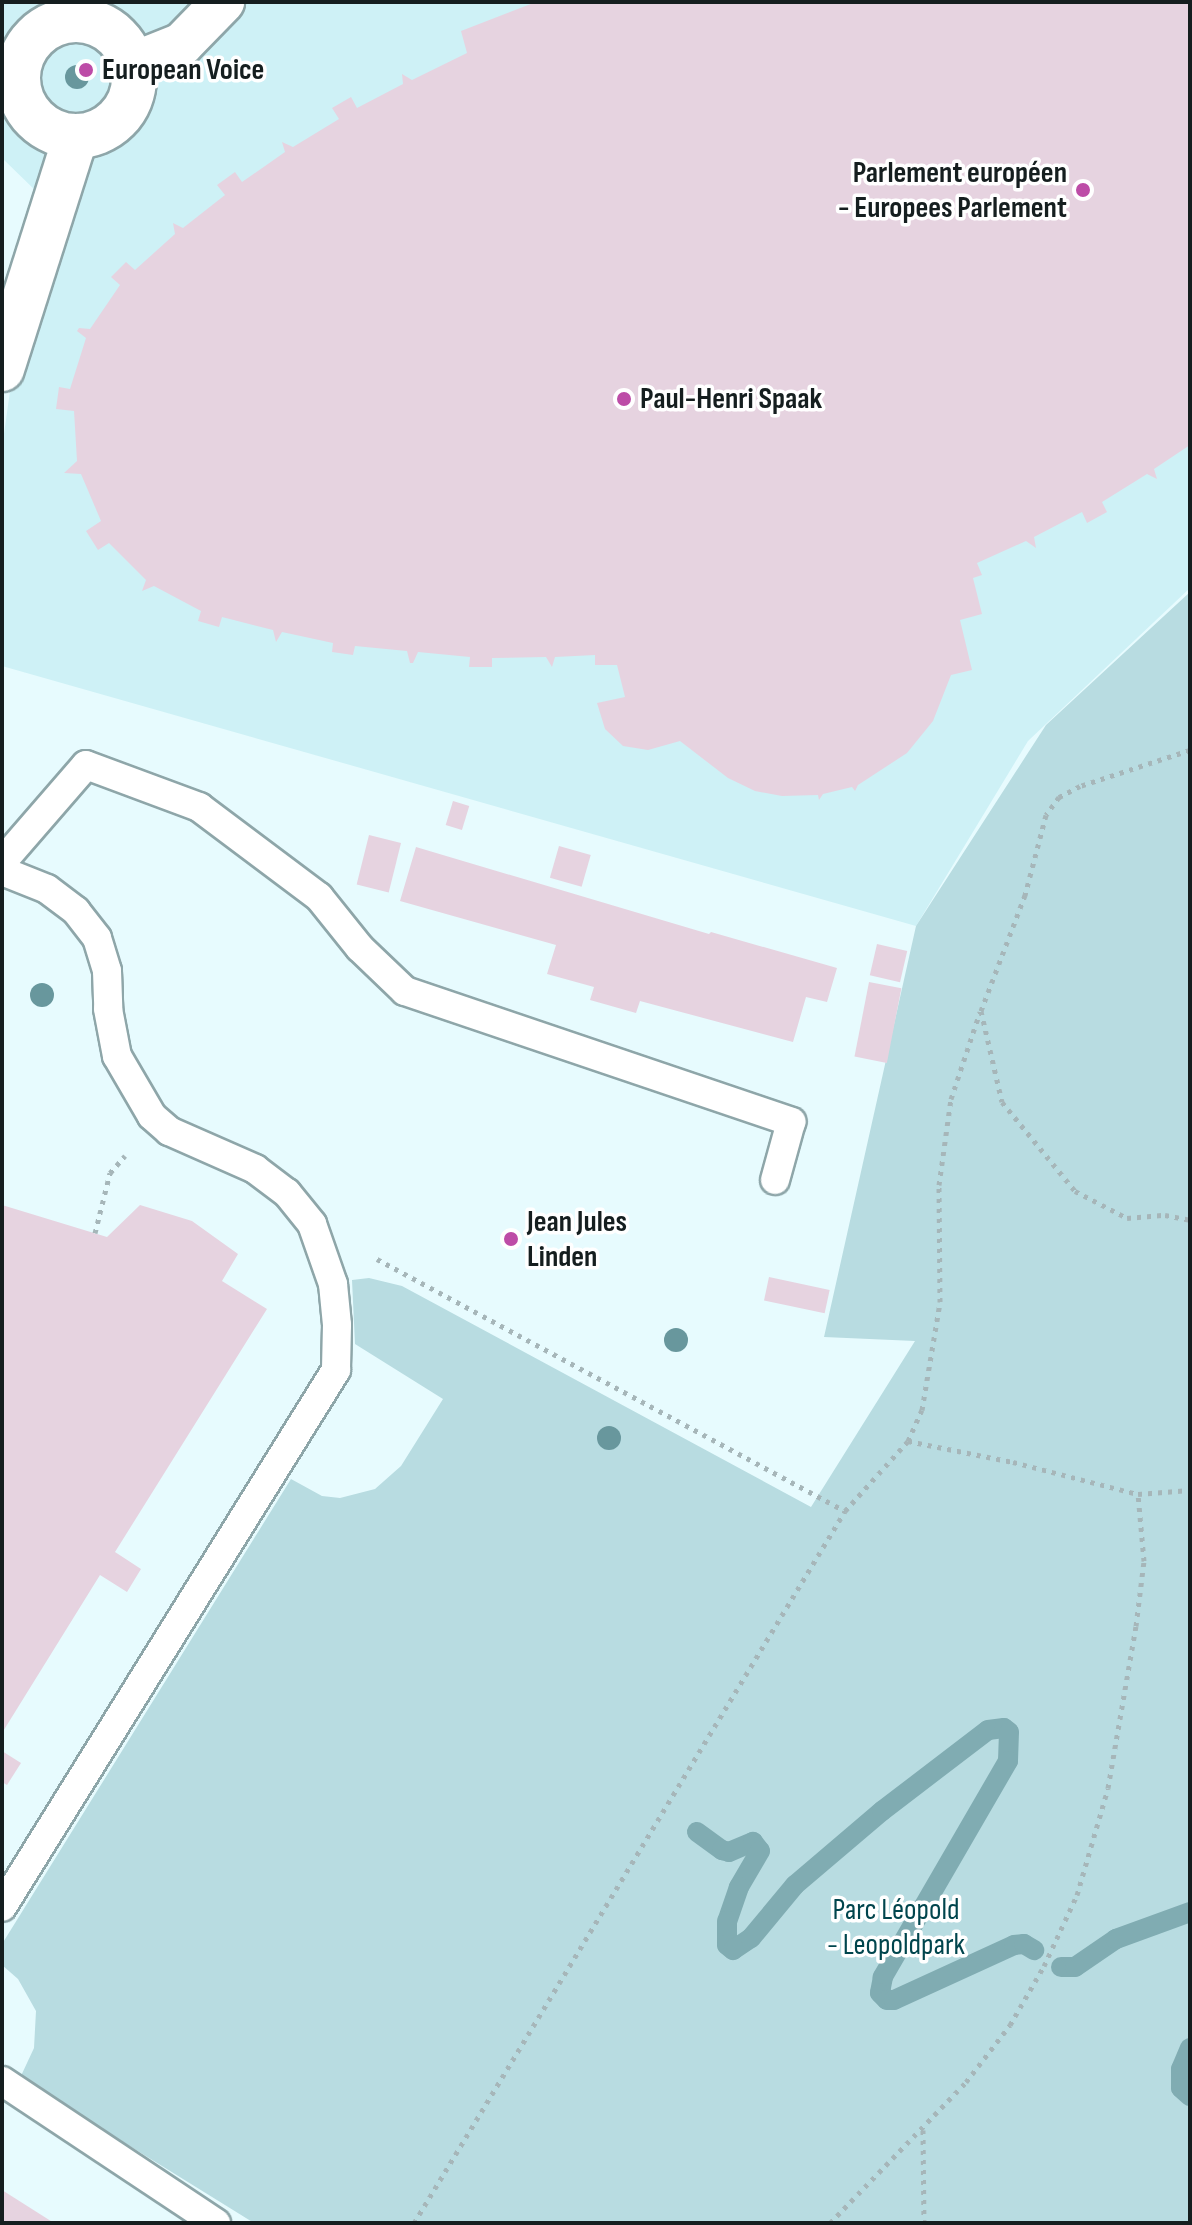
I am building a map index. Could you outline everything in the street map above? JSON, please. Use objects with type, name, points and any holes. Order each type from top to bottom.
[{"type":"street","points":[[132,64],[182,44],[223,2]]},
{"type":"street","points":[[102,12],[111,31],[125,45],[132,64],[134,78],[127,107],[105,128],[76,136],[57,132],[39,122],[10,89],[26,49],[38,34],[55,24],[102,12]]},
{"type":"street","points":[[2,369],[76,136]]},
{"type":"lane","points":[[2,862],[86,765],[199,807],[319,897],[360,948],[405,991],[791,1122],[775,1180]]},
{"type":"lane","points":[[2,871],[47,889],[76,911],[97,938],[107,971],[108,1009],[117,1056],[152,1116],[169,1131],[255,1169],[287,1193],[312,1224],[333,1284],[336,1370],[2,1907]]},
{"type":"lane","points":[[2,2081],[216,2223]]},
{"type":"path","points":[[414,2223],[845,1511],[908,1441],[922,1410],[940,1302],[939,1185],[951,1099],[1025,895],[1046,815],[1059,797],[1080,786],[1190,750]]},
{"type":"path","points":[[981,1011],[1002,1102],[1075,1191],[1127,1218],[1165,1215],[1190,1220]]},
{"type":"path","points":[[95,1233],[110,1173],[152,1116]]},
{"type":"path","points":[[312,1224],[845,1511]]},
{"type":"path","points":[[908,1441],[1013,1462],[1138,1494],[1190,1490]]},
{"type":"path","points":[[830,2223],[966,2082],[1010,2025],[1044,1966],[1077,1895],[1108,1788],[1136,1626],[1144,1561],[1138,1494]]},
{"type":"path","points":[[923,2129],[924,2223]]},
{"type":"shaded area","name":"Paul-Henri Spaak","points":[[2,2],[1190,2],[1190,588],[1028,741],[916,926],[2,666],[2,448],[38,193],[2,158]]},
{"type":"green space","name":"Parc Léopold - Leopoldpark","points":[[1190,592],[1190,2223],[254,2223],[20,2078],[34,2048],[36,2011],[18,1979],[2,1965],[2,1944],[291,1479],[322,1496],[340,1498],[375,1489],[401,1466],[443,1399],[355,1344],[352,1280],[369,1278],[402,1286],[811,1507],[915,1341],[824,1337],[916,926],[1046,725]]},
{"type":"building","name":"Paul-Henri Spaak","points":[[536,2],[1190,2],[1190,445],[1154,469],[1157,479],[1147,474],[1102,502],[1107,512],[1087,523],[1082,512],[1034,537],[1036,548],[1026,541],[977,563],[982,575],[973,578],[982,614],[960,620],[972,670],[951,675],[933,721],[907,753],[858,785],[855,791],[852,787],[823,794],[819,800],[818,795],[782,796],[755,791],[728,778],[680,741],[648,750],[623,746],[605,729],[597,703],[625,697],[617,665],[595,665],[595,655],[555,657],[552,667],[546,657],[492,658],[492,667],[469,667],[470,657],[418,652],[413,663],[410,663],[407,651],[355,646],[353,655],[332,652],[333,643],[282,632],[276,642],[273,630],[222,617],[219,627],[198,621],[201,611],[154,586],[142,591],[146,580],[109,543],[98,550],[86,531],[101,521],[81,474],[64,473],[77,461],[74,411],[56,409],[59,387],[70,389],[86,338],[77,331],[79,328],[90,329],[120,285],[111,277],[126,262],[135,270],[175,234],[173,223],[183,228],[225,195],[217,185],[235,172],[242,182],[285,152],[282,142],[293,147],[339,119],[332,108],[351,97],[357,108],[403,84],[402,74],[412,80],[467,53],[461,31]]},
{"type":"building","points":[[453,801],[469,806],[462,830],[446,825]]},
{"type":"building","points":[[369,835],[401,843],[389,892],[357,884]]},
{"type":"building","points":[[559,846],[591,855],[582,887],[550,878]]},
{"type":"building","points":[[416,847],[709,934],[711,932],[837,968],[827,1002],[806,997],[793,1042],[640,1001],[636,1013],[590,1000],[594,987],[547,974],[556,945],[400,901]]},
{"type":"building","points":[[877,944],[907,951],[900,982],[870,975]]},
{"type":"building","points":[[869,982],[901,988],[887,1063],[854,1057]]},
{"type":"building","points":[[2,1205],[107,1237],[140,1205],[192,1221],[238,1254],[222,1281],[267,1309],[115,1552],[141,1569],[127,1592],[100,1575],[2,1733]]},
{"type":"building","points":[[769,1277],[830,1290],[825,1313],[764,1300]]},
{"type":"building","points":[[2,1751],[21,1763],[7,1785],[2,1782]]},
{"type":"building","points":[[2,2190],[54,2223],[2,2223]]},
{"type":"waterway","points":[[697,1832],[722,1850],[729,1852],[753,1842],[760,1851],[739,1887],[727,1921],[727,1945],[733,1950],[751,1938],[795,1885],[882,1811],[988,1730],[1004,1728],[1009,1732],[1008,1761],[883,1977],[880,1993],[887,2000],[894,2000],[1014,1945],[1024,1944],[1034,1950]]},
{"type":"waterway","points":[[1061,1967],[1075,1967],[1116,1939],[1190,1912]]},
{"type":"waterway","points":[[1190,2048],[1181,2069],[1181,2088],[1190,2096]]},
{"type":"place","name":"European Voice","points":[[86,70]]},
{"type":"place","name":"Parlement européen - Europees Parlement","points":[[1083,190]]},
{"type":"place","name":"Paul-Henri Spaak","points":[[624,399]]},
{"type":"place","name":"Jean Jules Linden","points":[[511,1239]]}]
